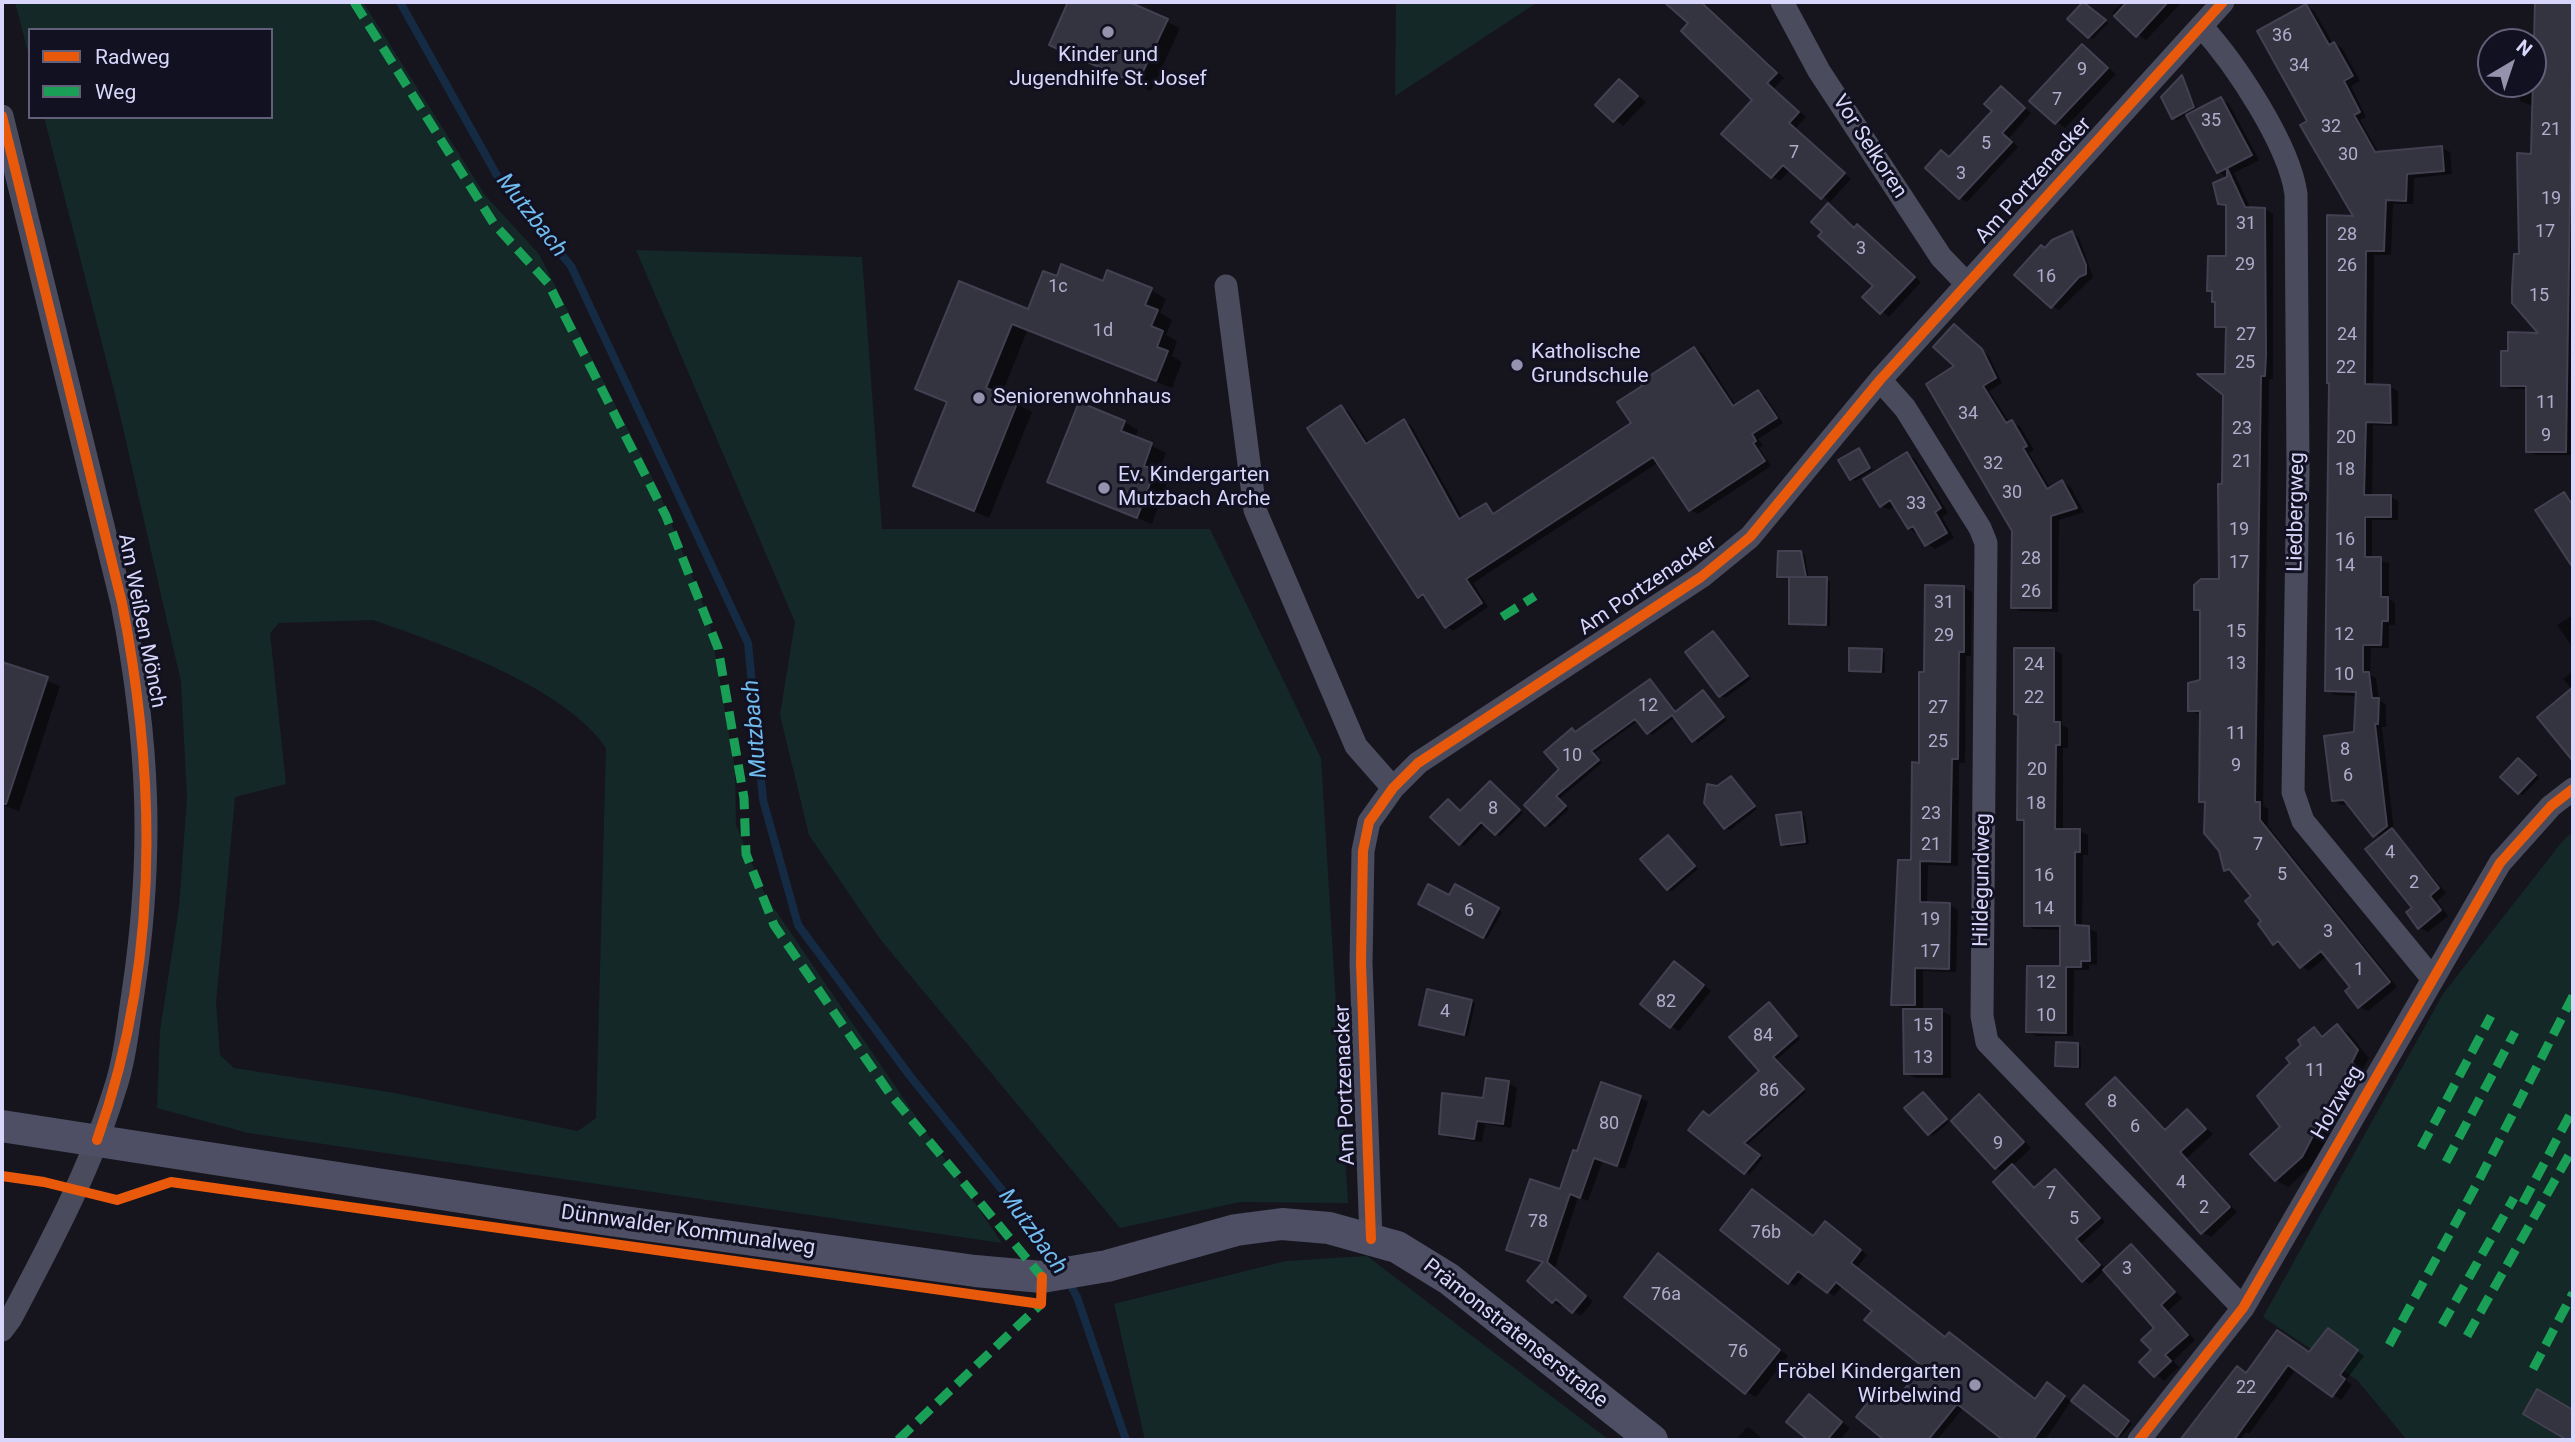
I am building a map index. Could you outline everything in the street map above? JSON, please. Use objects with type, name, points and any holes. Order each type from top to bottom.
[{"type":"main road","name":"Dünnwalder Kommunalweg","points":[[2,1126],[781,1245],[975,1271],[1053,1276],[1107,1266],[1236,1230],[1282,1224],[1329,1228],[1371,1239]]},
{"type":"main road","name":"Prämonstratenserstraße","points":[[1371,1239],[1397,1247],[1449,1279],[1652,1440]]},
{"type":"street","name":"Vor Selkoren","points":[[1782,2],[1827,83],[1941,257],[1967,284]]},
{"type":"street","name":"Am Portzenacker","points":[[1371,1239],[1360,955],[1363,851],[1369,822],[1393,788],[1418,763],[1728,557],[1750,537],[1880,380],[2223,2]]},
{"type":"street","name":"Liedbergweg","points":[[2201,26],[2226,54],[2282,149],[2293,174],[2296,194],[2298,468],[2293,792],[2303,821],[2432,978]]},
{"type":"street","name":"Am Weißen Mönch","points":[[2,116],[122,603],[137,679],[145,749],[148,816],[143,924],[115,1089],[77,1192],[2,1330]]},
{"type":"street","points":[[1226,286],[1255,510],[1356,746],[1393,788]]},
{"type":"street","name":"Hildegundweg","points":[[1880,380],[1905,408],[1980,528],[1986,543],[1982,1016],[1987,1042],[2243,1308]]},
{"type":"street","name":"Holzweg","points":[[2139,1440],[2243,1308],[2500,863],[2551,806],[2573,789]]},
{"type":"green space","points":[[15,2],[363,2],[485,195],[539,254],[657,487],[709,619],[735,769],[736,825],[765,895],[1002,1243],[248,1133],[157,1108],[160,1031],[179,907],[187,797],[181,682],[117,402],[45,119],[273,119],[273,28],[28,28],[28,52]],"holes":[[[373,620],[500,670],[562,705],[587,726],[606,748],[596,1118],[578,1131],[395,1093],[234,1068],[220,1055],[216,1003],[235,797],[286,784],[270,633],[279,623]]]},
{"type":"green space","points":[[1396,2],[1538,2],[1395,96]]},
{"type":"green space","points":[[636,250],[862,257],[882,529],[1210,529],[1321,758],[1348,1203],[1240,1202],[1120,1228],[880,939],[809,835],[780,715],[795,622]]},
{"type":"green space","points":[[2573,831],[2573,1440],[2407,1440],[2357,1380],[2263,1317],[2443,994]]},
{"type":"green space","points":[[1367,1256],[1609,1440],[1145,1440],[1114,1304],[1286,1261]]},
{"type":"building","name":"Kinder und Jugendhilfe St. Josef","points":[[1068,2],[1129,2],[1168,19],[1137,84],[1049,45]]},
{"type":"building","points":[[1664,2],[1701,2],[1777,73],[1767,83],[1799,112],[1789,123],[1845,173],[1821,199],[1783,165],[1771,178],[1721,134],[1752,100],[1681,31],[1688,23]]},
{"type":"building","points":[[2083,2],[2106,20],[2088,38],[2067,19]]},
{"type":"building","points":[[2127,2],[2168,2],[2136,37],[2114,16]]},
{"type":"building","points":[[2535,2],[2573,2],[2566,452],[2526,452],[2526,386],[2501,386],[2501,351],[2508,351],[2508,332],[2538,333],[2512,303],[2514,254],[2519,254],[2517,153],[2531,154],[2532,98],[2547,98],[2547,28],[2534,28]]},
{"type":"building","points":[[2306,4],[2329,45],[2334,42],[2353,76],[2344,81],[2360,112],[2354,115],[2375,152],[2442,146],[2444,171],[2407,174],[2406,201],[2386,200],[2384,251],[2366,251],[2365,384],[2390,385],[2391,423],[2366,422],[2364,495],[2391,495],[2391,517],[2365,517],[2365,557],[2381,557],[2381,597],[2388,597],[2388,621],[2382,621],[2381,645],[2363,645],[2363,672],[2369,672],[2372,698],[2379,698],[2378,724],[2375,724],[2387,826],[2373,837],[2344,800],[2332,801],[2324,736],[2354,732],[2356,692],[2325,691],[2329,383],[2327,215],[2353,216],[2300,125],[2307,121],[2257,31]]},
{"type":"building","points":[[2082,44],[2108,68],[2055,124],[2029,101]]},
{"type":"building","points":[[2182,75],[2194,107],[2172,119],[2161,97]]},
{"type":"building","points":[[1619,79],[1638,96],[1613,122],[1595,105]]},
{"type":"building","points":[[2001,86],[2025,108],[2002,133],[2012,142],[1959,199],[1925,168],[1941,150],[1949,157],[1992,111],[1984,104]]},
{"type":"building","points":[[2221,97],[2252,155],[2217,173],[2186,115]]},
{"type":"building","points":[[2227,168],[2245,207],[2265,208],[2266,355],[2265,376],[2261,376],[2255,802],[2260,802],[2260,820],[2390,982],[2358,1008],[2345,991],[2350,987],[2321,951],[2300,968],[2278,941],[2273,945],[2258,924],[2261,921],[2245,901],[2251,896],[2229,869],[2224,871],[2219,851],[2204,833],[2205,802],[2199,802],[2200,711],[2188,711],[2188,683],[2200,680],[2200,610],[2194,610],[2194,585],[2201,579],[2219,579],[2218,484],[2222,484],[2223,395],[2197,374],[2225,374],[2226,327],[2215,327],[2215,302],[2212,302],[2212,291],[2207,291],[2208,256],[2226,256],[2226,205],[2218,204],[2213,183],[2227,177]]},
{"type":"building","points":[[1828,203],[1854,228],[1857,224],[1915,277],[1880,314],[1862,297],[1873,286],[1818,236],[1822,232],[1811,222]]},
{"type":"building","points":[[2072,231],[2086,265],[2086,274],[2079,277],[2051,308],[2014,275],[2041,245],[2045,248],[2052,240]]},
{"type":"building","points":[[1061,264],[1103,281],[1107,270],[1152,288],[1145,305],[1158,310],[1151,326],[1163,331],[1157,347],[1168,351],[1156,381],[1012,324],[986,388],[1018,401],[974,511],[913,486],[947,402],[915,389],[959,281],[1028,309],[1043,271],[1057,276]]},
{"type":"building","points":[[1954,324],[1982,349],[1996,378],[1983,386],[2006,423],[2012,420],[2027,446],[2023,448],[2047,489],[2062,480],[2077,508],[2051,516],[2051,608],[2011,608],[2012,531],[1926,384],[1954,366],[1933,347]]},
{"type":"building","points":[[1694,347],[1733,406],[1758,390],[1777,418],[1752,434],[1756,441],[1753,443],[1765,461],[1689,511],[1653,457],[1466,579],[1482,603],[1445,628],[1423,594],[1418,598],[1307,428],[1341,405],[1366,444],[1404,419],[1459,519],[1486,503],[1493,514],[1631,423],[1617,402],[1642,386],[1640,382]]},
{"type":"building","points":[[1079,402],[1125,421],[1121,431],[1152,443],[1144,466],[1155,470],[1137,518],[1047,482]]},
{"type":"building","points":[[1859,448],[1870,468],[1850,480],[1838,460]]},
{"type":"building","points":[[1907,452],[1941,508],[1935,512],[1947,533],[1925,546],[1913,526],[1908,529],[1890,500],[1880,507],[1863,479]]},
{"type":"building","points":[[2564,492],[2573,506],[2573,568],[2535,510]]},
{"type":"building","points":[[1778,551],[1801,551],[1806,577],[1777,577]]},
{"type":"building","points":[[1789,577],[1827,577],[1826,625],[1789,624]]},
{"type":"building","points":[[1925,585],[1964,586],[1964,652],[1959,652],[1958,759],[1952,759],[1950,862],[1920,861],[1920,902],[1950,903],[1949,969],[1915,968],[1915,1005],[1891,1005],[1898,860],[1911,860],[1912,762],[1919,763],[1919,672],[1924,672]]},
{"type":"building","points":[[1713,631],[1748,676],[1719,697],[1685,652]]},
{"type":"building","points":[[1849,648],[1882,649],[1881,672],[1849,671]]},
{"type":"building","points":[[2014,648],[2054,648],[2054,722],[2060,722],[2060,745],[2056,745],[2055,829],[2080,829],[2080,852],[2075,852],[2075,925],[2089,926],[2090,961],[2081,961],[2081,967],[2066,967],[2066,1033],[2026,1032],[2027,966],[2060,966],[2060,926],[2024,926],[2024,820],[2017,820],[2018,715],[2014,714]]},
{"type":"building","points":[[2,662],[48,677],[6,804],[2,804]]},
{"type":"building","points":[[1650,679],[1675,712],[1703,690],[1724,717],[1692,742],[1672,715],[1647,734],[1635,719],[1591,751],[1599,760],[1556,796],[1566,806],[1545,826],[1524,805],[1559,769],[1544,752],[1572,728],[1575,732]]},
{"type":"building","points":[[2573,687],[2573,761],[2537,717]]},
{"type":"building","points":[[2518,758],[2536,775],[2518,794],[2500,777]]},
{"type":"building","points":[[1731,776],[1755,806],[1724,829],[1704,803],[1707,784],[1717,786]]},
{"type":"building","points":[[1490,781],[1520,810],[1495,835],[1481,822],[1459,845],[1430,817],[1448,799],[1460,811]]},
{"type":"building","points":[[1801,812],[1805,842],[1781,845],[1776,815]]},
{"type":"building","points":[[2392,828],[2439,888],[2430,896],[2441,910],[2418,929],[2406,912],[2412,908],[2365,849]]},
{"type":"building","points":[[1668,835],[1695,866],[1667,890],[1640,859]]},
{"type":"building","points":[[1428,884],[1449,895],[1455,884],[1499,908],[1483,938],[1418,904]]},
{"type":"building","points":[[1674,961],[1704,985],[1670,1028],[1640,1004]]},
{"type":"building","points":[[1427,989],[1472,1000],[1464,1035],[1419,1025]]},
{"type":"building","points":[[1769,1002],[1797,1036],[1773,1057],[1804,1089],[1744,1143],[1760,1155],[1744,1174],[1688,1130],[1703,1111],[1709,1116],[1759,1071],[1729,1037]]},
{"type":"building","points":[[1903,1009],[1942,1009],[1942,1074],[1904,1074]]},
{"type":"building","points":[[2337,1024],[2358,1050],[2352,1062],[2355,1066],[2346,1073],[2302,1157],[2275,1181],[2250,1154],[2280,1127],[2257,1096],[2290,1063],[2286,1058],[2301,1045],[2298,1040],[2314,1027],[2322,1037]]},
{"type":"building","points":[[2056,1042],[2078,1043],[2078,1067],[2055,1066]]},
{"type":"building","points":[[2115,1077],[2165,1130],[2187,1109],[2206,1129],[2180,1152],[2230,1207],[2201,1234],[2086,1104]]},
{"type":"building","points":[[1486,1078],[1509,1081],[1503,1124],[1477,1121],[1474,1139],[1439,1134],[1442,1093],[1483,1098]]},
{"type":"building","points":[[1601,1082],[1641,1096],[1617,1166],[1594,1158],[1580,1198],[1570,1194],[1547,1262],[1586,1296],[1572,1313],[1556,1299],[1552,1303],[1527,1281],[1543,1262],[1506,1250],[1530,1179],[1560,1189],[1573,1150],[1577,1151]]},
{"type":"building","points":[[1923,1092],[1947,1119],[1928,1135],[1904,1108]]},
{"type":"building","points":[[1979,1094],[2024,1142],[1995,1169],[1951,1121]]},
{"type":"building","points":[[2012,1164],[2034,1188],[2055,1169],[2100,1218],[2076,1239],[2100,1265],[2082,1282],[1993,1182]]},
{"type":"building","points":[[1752,1189],[1813,1236],[1825,1221],[1861,1250],[1851,1263],[1945,1337],[1949,1332],[2035,1399],[2047,1382],[2065,1396],[2033,1440],[2003,1440],[1957,1404],[1928,1440],[1884,1440],[1856,1417],[1880,1387],[1896,1400],[1922,1366],[1864,1320],[1872,1311],[1836,1282],[1827,1293],[1798,1271],[1788,1284],[1720,1230]]},
{"type":"building","points":[[2131,1244],[2175,1292],[2161,1305],[2188,1335],[2165,1355],[2171,1361],[2154,1377],[2139,1362],[2151,1350],[2141,1340],[2154,1328],[2103,1270]]},
{"type":"building","points":[[1658,1253],[1780,1350],[1745,1394],[1624,1297]]},
{"type":"building","points":[[2328,1328],[2358,1350],[2340,1375],[2345,1379],[2332,1397],[2288,1365],[2234,1440],[2180,1440],[2237,1366],[2246,1373],[2277,1330],[2309,1352]]},
{"type":"building","points":[[2084,1385],[2129,1421],[2117,1437],[2071,1401]]},
{"type":"building","points":[[2537,1389],[2573,1410],[2573,1440],[2567,1440],[2523,1414]]},
{"type":"building","points":[[1809,1394],[1842,1422],[1827,1440],[1808,1440],[1786,1422]]},
{"type":"waterway","name":"Mutzbach","points":[[400,2],[499,179],[571,266],[748,643],[763,800],[798,925],[910,1076],[1049,1248],[1060,1268]]},
{"type":"waterway","name":"Mutzbach","points":[[1067,1279],[1077,1297],[1126,1440]]},
{"type":"marked path","points":[[354,2],[494,224],[548,283],[666,516],[718,648],[744,798],[746,854],[774,925],[890,1094],[1042,1277]]},
{"type":"marked path","points":[[1502,617],[1535,596]]},
{"type":"marked path","points":[[2389,1345],[2479,1180],[2573,996]]},
{"type":"marked path","points":[[2421,1148],[2491,1016]]},
{"type":"marked path","points":[[2446,1162],[2515,1032]]},
{"type":"marked path","points":[[2523,1203],[2573,1109]]},
{"type":"marked path","points":[[2467,1336],[2573,1148]]},
{"type":"marked path","points":[[2442,1325],[2514,1198]]},
{"type":"marked path","points":[[2533,1369],[2573,1293]]},
{"type":"marked path","points":[[898,1440],[1041,1304]]},
{"type":"cycle path","points":[[1371,1239],[1361,963],[1363,851],[1369,822],[1393,788],[1418,763],[1701,577],[1750,537],[1880,380],[2223,2]]},
{"type":"cycle path","points":[[2,116],[122,603],[142,738],[146,873],[141,941],[132,1008],[117,1075],[97,1140]]},
{"type":"cycle path","points":[[2139,1440],[2243,1308],[2500,863],[2551,806],[2573,789]]},
{"type":"cycle path","points":[[2,1176],[44,1182],[117,1200],[171,1182],[1041,1304],[1042,1277]]},
{"type":"place","name":"Kinder und Jugendhilfe St. Josef","points":[[1108,32]]},
{"type":"place","name":"Katholische Grundschule","points":[[1517,365]]},
{"type":"place","name":"Seniorenwohnhaus","points":[[979,398]]},
{"type":"place","name":"Ev. Kindergarten Mutzbach Arche","points":[[1104,488]]},
{"type":"place","name":"Fröbel Kindergarten Wirbelwind","points":[[1975,1385]]}]
